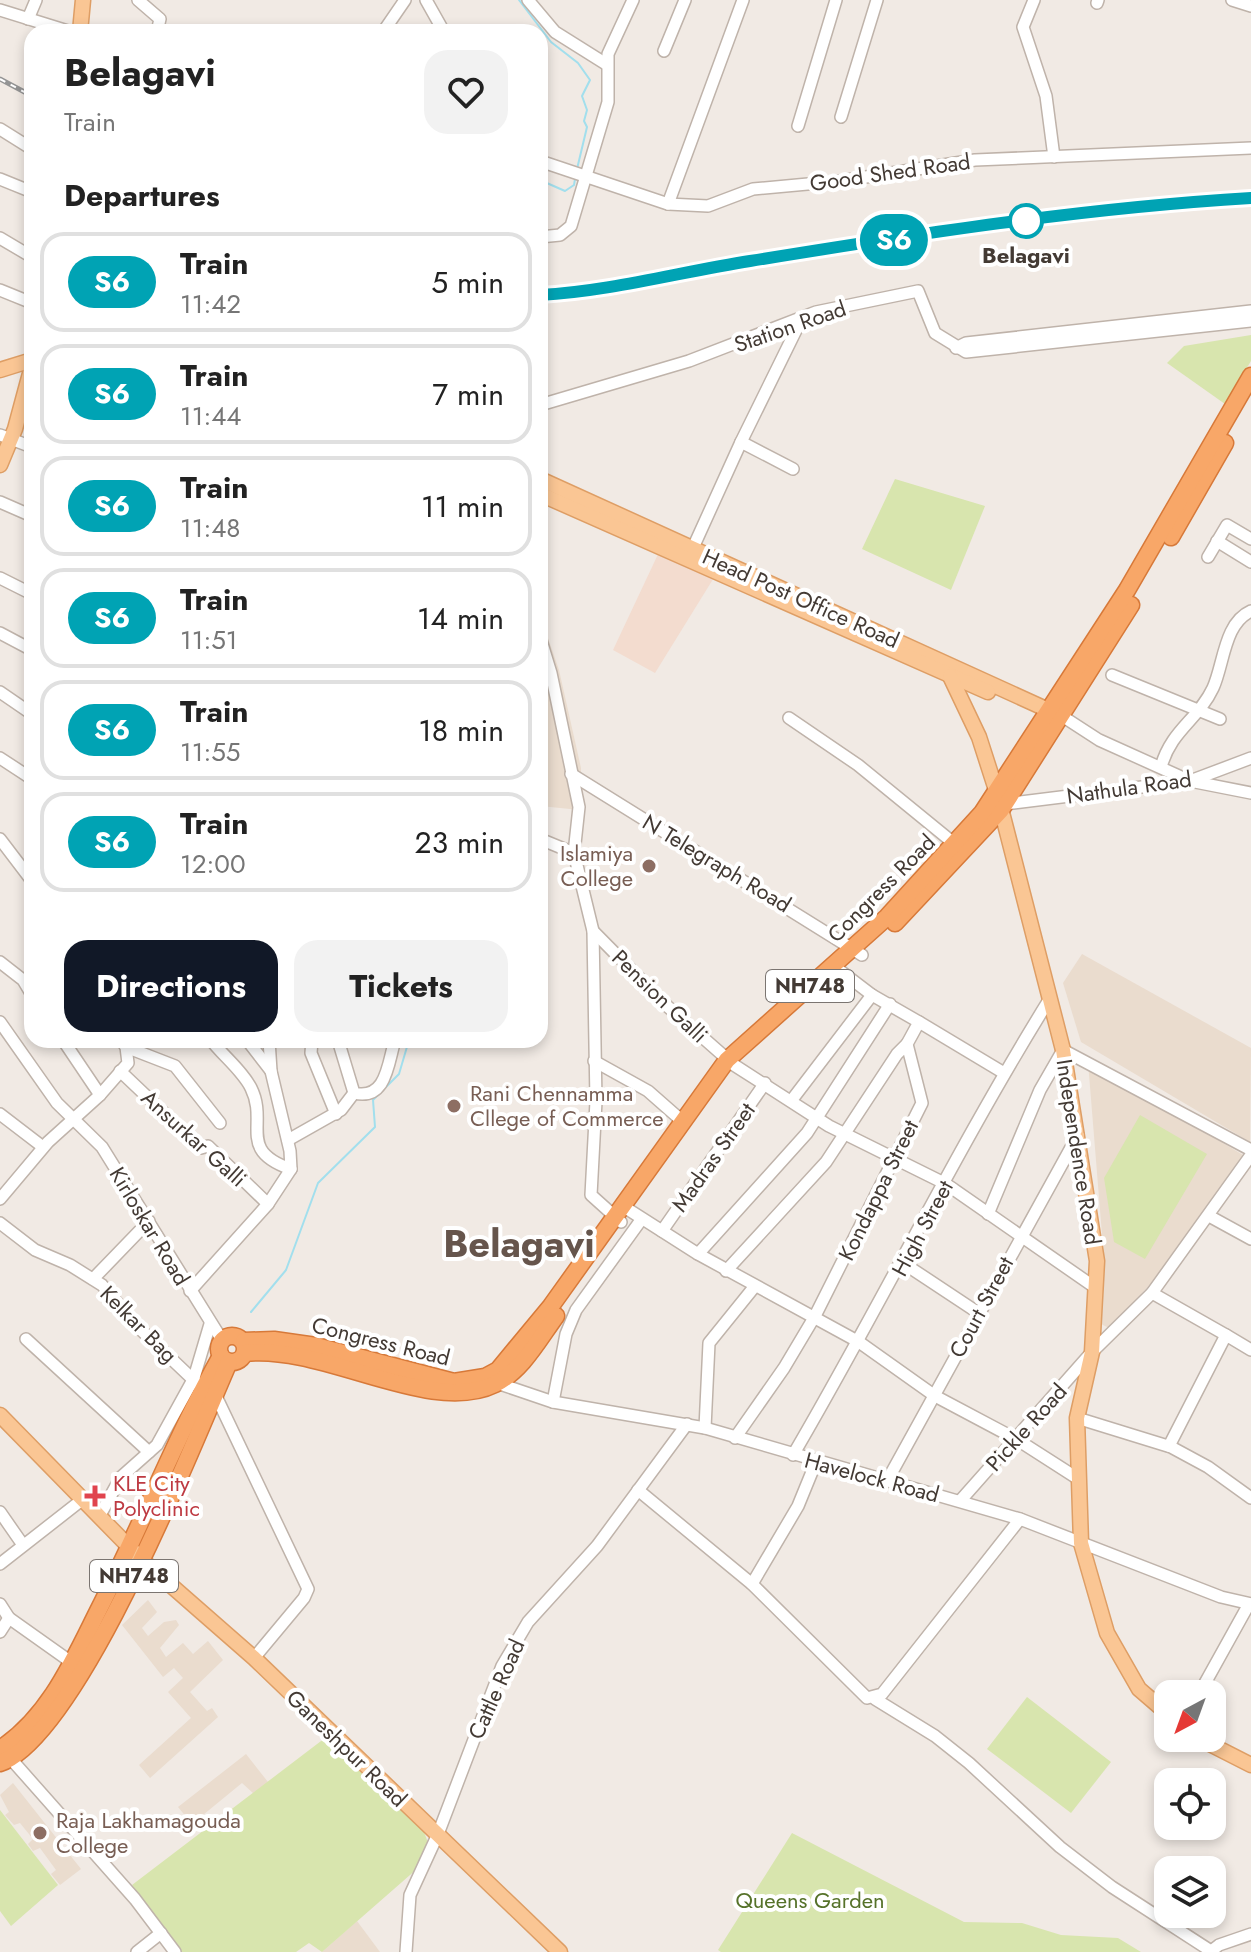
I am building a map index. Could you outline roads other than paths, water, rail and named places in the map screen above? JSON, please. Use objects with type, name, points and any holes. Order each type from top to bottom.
[{"type":"highway","name":"Congress Road","points":[[1054,717],[1251,376]]},
{"type":"highway","name":"Congress Road","points":[[626,1218],[681,1120],[731,1062],[937,880],[1001,802],[1251,396]]},
{"type":"highway","name":"Congress Road","points":[[858,951],[956,845],[1001,802]]},
{"type":"highway","name":"Congress Road","points":[[224,1353],[230,1335],[244,1347],[274,1340],[316,1346],[454,1382],[491,1381],[521,1363],[626,1218],[731,1062]]},
{"type":"highway","points":[[224,1353],[237,1361],[244,1347]]},
{"type":"highway","name":"NH748","points":[[4,1757],[28,1746],[53,1715],[136,1554],[204,1387],[224,1353]]},
{"type":"highway","name":"NH748","points":[[4,1757],[38,1716],[136,1554]]},
{"type":"main road","points":[[78,24],[83,0]]},
{"type":"main road","points":[[0,370],[24,362]]},
{"type":"main road","points":[[0,465],[6,436],[24,398]]},
{"type":"main road","name":"Head Post Office Road","points":[[548,483],[1054,717]]},
{"type":"main road","name":"Head Post Office Road","points":[[548,497],[936,664],[950,676],[1054,717]]},
{"type":"main road","name":"Independence Road","points":[[950,676],[979,737],[1001,802],[1063,1050],[1078,1135],[1097,1261],[1093,1286],[1092,1352],[1077,1418],[1081,1543],[1107,1633],[1139,1689],[1154,1702]]},
{"type":"main road","name":"Ganeshpur Road","points":[[0,1415],[136,1554],[254,1658],[560,1952]]},
{"type":"main road","points":[[1225,1752],[1251,1765]]},
{"type":"street","points":[[28,19],[36,0]]},
{"type":"street","points":[[138,0],[160,19],[159,24]]},
{"type":"street","points":[[388,24],[405,0]]},
{"type":"street","points":[[426,0],[440,24]]},
{"type":"street","points":[[528,0],[555,32],[606,64]]},
{"type":"street","points":[[548,236],[560,235],[569,229],[578,176],[608,102],[606,64],[615,36],[633,0]]},
{"type":"street","points":[[664,51],[685,0]]},
{"type":"street","points":[[668,204],[743,0]]},
{"type":"street","points":[[798,126],[836,0]]},
{"type":"street","points":[[841,117],[877,0]]},
{"type":"street","points":[[1034,0],[1023,27],[1046,96],[1054,157]]},
{"type":"street","points":[[1232,0],[1251,6]]},
{"type":"street","points":[[0,10],[47,24]]},
{"type":"street","points":[[0,129],[24,144]]},
{"type":"street","name":"Good Shed Road","points":[[548,164],[668,204],[708,206],[753,189],[840,181],[975,160],[1251,148]]},
{"type":"street","points":[[0,179],[24,189]]},
{"type":"street","points":[[0,238],[24,252]]},
{"type":"street","points":[[0,290],[24,300]]},
{"type":"street","name":"Station Road","points":[[548,403],[689,361],[802,318],[918,291],[935,333],[956,348]]},
{"type":"street","points":[[956,348],[966,343],[1251,311]]},
{"type":"street","points":[[692,550],[802,318]]},
{"type":"street","points":[[956,348],[981,350],[1251,321]]},
{"type":"street","points":[[741,442],[793,469]]},
{"type":"street","points":[[0,502],[24,512]]},
{"type":"street","points":[[1208,557],[1227,525],[1251,539]]},
{"type":"street","points":[[1217,541],[1251,562]]},
{"type":"street","points":[[0,578],[24,590]]},
{"type":"street","points":[[1161,767],[1175,734],[1198,710],[1213,688],[1234,624],[1251,611]]},
{"type":"street","points":[[0,633],[24,646]]},
{"type":"street","points":[[548,663],[579,807],[574,853],[593,931],[591,1195],[626,1218],[662,1231],[726,1271],[815,1316],[859,1342],[935,1396],[1016,1439],[1077,1478]]},
{"type":"street","points":[[1112,675],[1220,719]]},
{"type":"street","points":[[0,692],[24,708]]},
{"type":"street","points":[[1054,717],[1190,781],[1251,793]]},
{"type":"street","points":[[789,718],[858,765],[956,845]]},
{"type":"street","points":[[0,758],[24,774]]},
{"type":"street","name":"Nathula Road","points":[[1001,802],[1190,781],[1251,758]]},
{"type":"street","name":"N Telegraph Road","points":[[571,774],[858,951]]},
{"type":"street","points":[[0,839],[24,870]]},
{"type":"street","points":[[548,842],[574,853]]},
{"type":"street","name":"Pension Galli","points":[[593,931],[667,1006],[731,1062],[846,1136],[894,1155],[946,1184],[1093,1286]]},
{"type":"street","points":[[0,962],[24,982]]},
{"type":"street","points":[[838,968],[872,995],[1004,1073]]},
{"type":"street","points":[[791,1101],[872,995]]},
{"type":"street","name":"High Street","points":[[793,1455],[903,1263],[1004,1073],[1049,1000]]},
{"type":"street","points":[[698,1254],[818,1119],[890,1004]]},
{"type":"street","name":"Kirloskar Road","points":[[0,1022],[71,1119],[102,1147],[149,1221],[224,1353]]},
{"type":"street","points":[[726,1271],[846,1136],[919,1022]]},
{"type":"street","name":"Kondappa Street","points":[[735,1438],[784,1368],[815,1316],[922,1103],[907,1044]]},
{"type":"street","points":[[68,1048],[100,1095]]},
{"type":"street","points":[[0,1199],[43,1147],[100,1095],[128,1063],[125,1048]]},
{"type":"street","points":[[133,1048],[175,1066],[220,1123]]},
{"type":"street","points":[[218,1048],[251,1087],[256,1141],[261,1152],[275,1163],[291,1169]]},
{"type":"street","points":[[253,1048],[271,1071]]},
{"type":"street","points":[[190,1291],[268,1204],[291,1169],[288,1140],[271,1071],[270,1048]]},
{"type":"street","points":[[311,1048],[336,1114]]},
{"type":"street","points":[[340,1048],[354,1093]]},
{"type":"street","points":[[354,1093],[363,1095],[376,1090],[386,1077],[393,1048]]},
{"type":"street","points":[[988,1214],[1040,1090],[1063,1050],[1251,1152]]},
{"type":"street","points":[[594,1061],[648,1091],[681,1120]]},
{"type":"street","name":"Ansurkar Galli","points":[[120,1071],[201,1148],[208,1146],[215,1152],[268,1204]]},
{"type":"street","name":"Madras Street","points":[[662,1231],[765,1083]]},
{"type":"street","points":[[288,1140],[336,1114],[354,1093]]},
{"type":"street","points":[[0,1114],[43,1147]]},
{"type":"street","name":"Court Street","points":[[887,1481],[935,1396],[977,1312],[1078,1135]]},
{"type":"street","name":"Pickle Road","points":[[960,1501],[1092,1352],[1152,1293],[1209,1216],[1251,1152]]},
{"type":"street","points":[[1209,1216],[1251,1239]]},
{"type":"street","points":[[553,1402],[566,1334],[626,1218]]},
{"type":"street","points":[[93,1279],[149,1221]]},
{"type":"street","name":"Kelkar Bag","points":[[0,1223],[35,1250],[93,1279],[204,1387]]},
{"type":"street","points":[[903,1263],[977,1312]]},
{"type":"street","points":[[705,1428],[708,1347],[755,1286]]},
{"type":"street","points":[[1152,1293],[1251,1350]]},
{"type":"street","name":"Kelkar Bag","points":[[100,1515],[121,1477],[157,1445],[204,1387],[210,1324]]},
{"type":"street","points":[[1169,1446],[1226,1335]]},
{"type":"street","points":[[26,1339],[149,1452]]},
{"type":"street","name":"Havelock Road","points":[[491,1381],[553,1402],[705,1428],[960,1501],[1020,1519],[1221,1597],[1250,1604]]},
{"type":"street","points":[[204,1387],[308,1589],[254,1658]]},
{"type":"street","points":[[1077,1418],[1169,1446],[1208,1467],[1251,1498]]},
{"type":"street","name":"Cattle Road","points":[[406,1952],[410,1895],[438,1834],[502,1666],[528,1622],[597,1546],[687,1424]]},
{"type":"street","points":[[752,1584],[798,1506],[816,1462]]},
{"type":"street","points":[[638,1490],[752,1584],[867,1698],[875,1699],[935,1736],[1060,1847],[1112,1887],[1211,1951],[1251,1934]]},
{"type":"street","points":[[0,1564],[83,1499]]},
{"type":"street","points":[[0,1512],[23,1545]]},
{"type":"street","points":[[875,1699],[1020,1519]]},
{"type":"street","points":[[0,1604],[9,1618],[71,1662]]},
{"type":"street","points":[[1207,1680],[1250,1604]]},
{"type":"street","points":[[0,1632],[9,1618]]},
{"type":"street","points":[[4,1757],[175,1952]]},
{"type":"street","points":[[137,1952],[161,1933]]},
{"type":"waterway","points":[[519,0],[537,24]]},
{"type":"waterway","points":[[548,38],[578,63],[590,80],[582,96],[587,110],[584,121],[587,127],[577,169]]},
{"type":"waterway","points":[[548,184],[565,191],[574,185],[575,179]]},
{"type":"waterway","points":[[251,1312],[286,1270],[318,1183],[375,1127],[373,1100],[399,1074],[407,1048]]},
{"type":"railway","points":[[0,79],[24,92]]},
{"type":"railway","points":[[548,294],[593,290],[750,261],[1000,223],[1125,208],[1251,198]]},
{"type":"train","name":"S6","points":[[548,294],[653,281],[747,261],[1030,220],[1251,198]]},
{"type":"place","name":"Belagavi","points":[[1026,221]]},
{"type":"place","name":"Islamiya College","points":[[649,866]]},
{"type":"place","name":"Rani Chennamma Cllege of Commerce","points":[[454,1106]]},
{"type":"place","name":"KLE City Polyclinic","points":[[95,1496]]},
{"type":"place","name":"Raja Lakhamagouda College","points":[[40,1833]]},
{"type":"district","name":"Belagavi","points":[[519,1243]]},
{"type":"park label","name":"Queens Garden","points":[[810,1900]]}]
